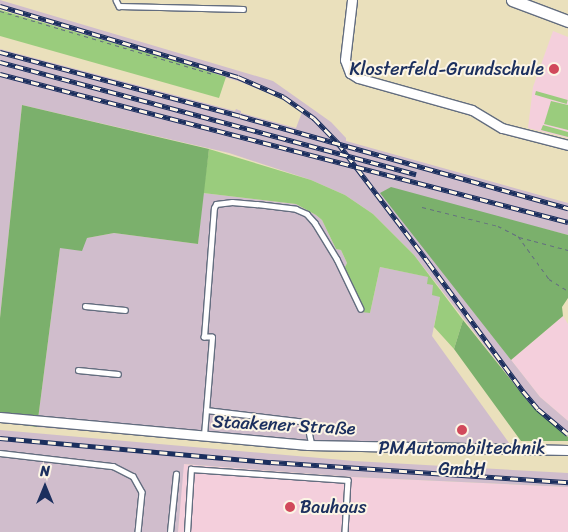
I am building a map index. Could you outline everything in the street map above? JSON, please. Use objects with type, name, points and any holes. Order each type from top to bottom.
[{"type":"street","points":[[352,0],[345,60],[350,73],[358,78],[472,110],[502,128],[568,145]]},
{"type":"street","points":[[512,0],[568,21]]},
{"type":"street","name":"Staakener Straße","points":[[0,418],[312,445],[568,450]]},
{"type":"lane","points":[[116,0],[119,6],[243,9]]},
{"type":"lane","points":[[204,437],[212,337],[204,337],[214,208],[216,204],[232,202],[257,204],[296,209],[307,214],[315,222],[338,259],[361,309]]},
{"type":"lane","points":[[85,306],[125,310]]},
{"type":"lane","points":[[78,370],[118,374]]},
{"type":"lane","points":[[206,410],[307,422],[312,445]]},
{"type":"lane","points":[[0,453],[113,466],[132,476],[142,492],[138,532]]},
{"type":"lane","points":[[187,532],[191,469],[348,480],[345,532]]},
{"type":"lane","points":[[170,532],[176,474]]},
{"type":"path","points":[[0,11],[213,74]]},
{"type":"path","points":[[422,207],[498,226],[518,236],[568,250]]},
{"type":"path","points":[[518,236],[548,279],[568,292]]},
{"type":"shaded area","points":[[0,0],[273,81],[331,122],[346,138],[346,141],[568,203],[568,235],[501,218],[381,193],[540,397],[568,421],[568,437],[531,405],[414,255],[373,214],[345,195],[311,180],[229,153],[22,105],[0,318],[0,49],[235,111],[236,109],[241,111],[241,113],[296,128],[302,112],[281,98],[241,82],[0,9]]},
{"type":"shaded area","name":"Klosterfeld-Grundschule","points":[[553,31],[568,37],[568,138],[528,128],[533,87]]},
{"type":"shaded area","points":[[203,193],[296,204],[316,215],[322,220],[336,249],[341,250],[347,263],[344,269],[370,313],[380,267],[429,277],[440,297],[432,336],[517,454],[299,448],[37,427],[60,248],[87,238],[114,233],[198,244]]},
{"type":"shaded area","points":[[563,316],[568,324],[568,421],[540,397],[511,360]]},
{"type":"shaded area","points":[[0,430],[354,461],[568,473],[568,487],[353,477],[184,464],[178,532],[0,532]]},
{"type":"shaded area","points":[[183,464],[353,477],[568,487],[568,532],[178,532]]},
{"type":"green space","points":[[0,10],[226,77],[219,98],[0,36]]},
{"type":"green space","points":[[536,91],[568,100],[567,104],[535,95]]},
{"type":"green space","points":[[551,101],[568,105],[568,130],[544,124]]},
{"type":"green space","points":[[22,105],[209,149],[198,244],[114,233],[87,238],[82,251],[60,248],[37,427],[0,422],[0,318]]},
{"type":"green space","points":[[543,125],[568,132],[568,137],[541,130]]},
{"type":"green space","points":[[209,149],[311,180],[345,195],[373,214],[414,255],[463,320],[454,349],[434,327],[440,297],[432,295],[433,285],[427,284],[428,277],[380,267],[370,313],[361,312],[344,269],[347,263],[341,250],[336,249],[322,220],[316,215],[296,204],[203,193]]},
{"type":"green space","points":[[391,187],[568,235],[568,298],[562,307],[563,316],[511,360],[380,193]]},
{"type":"green space","points":[[463,320],[531,405],[568,437],[568,441],[521,441],[454,349]]},
{"type":"railway","points":[[0,6],[238,77],[284,97],[314,118],[338,143],[523,391],[538,409],[568,434]]},
{"type":"railway","points":[[0,52],[240,116],[568,208]]},
{"type":"railway","points":[[0,62],[416,174]]},
{"type":"railway","points":[[0,74],[568,222]]},
{"type":"railway","points":[[0,438],[271,462],[568,482]]},
{"type":"place","name":"Klosterfeld-Grundschule","points":[[554,69]]},
{"type":"place","name":"PMAutomobiltechnik GmbH","points":[[462,430]]},
{"type":"place","name":"Bauhaus","points":[[290,507]]}]
